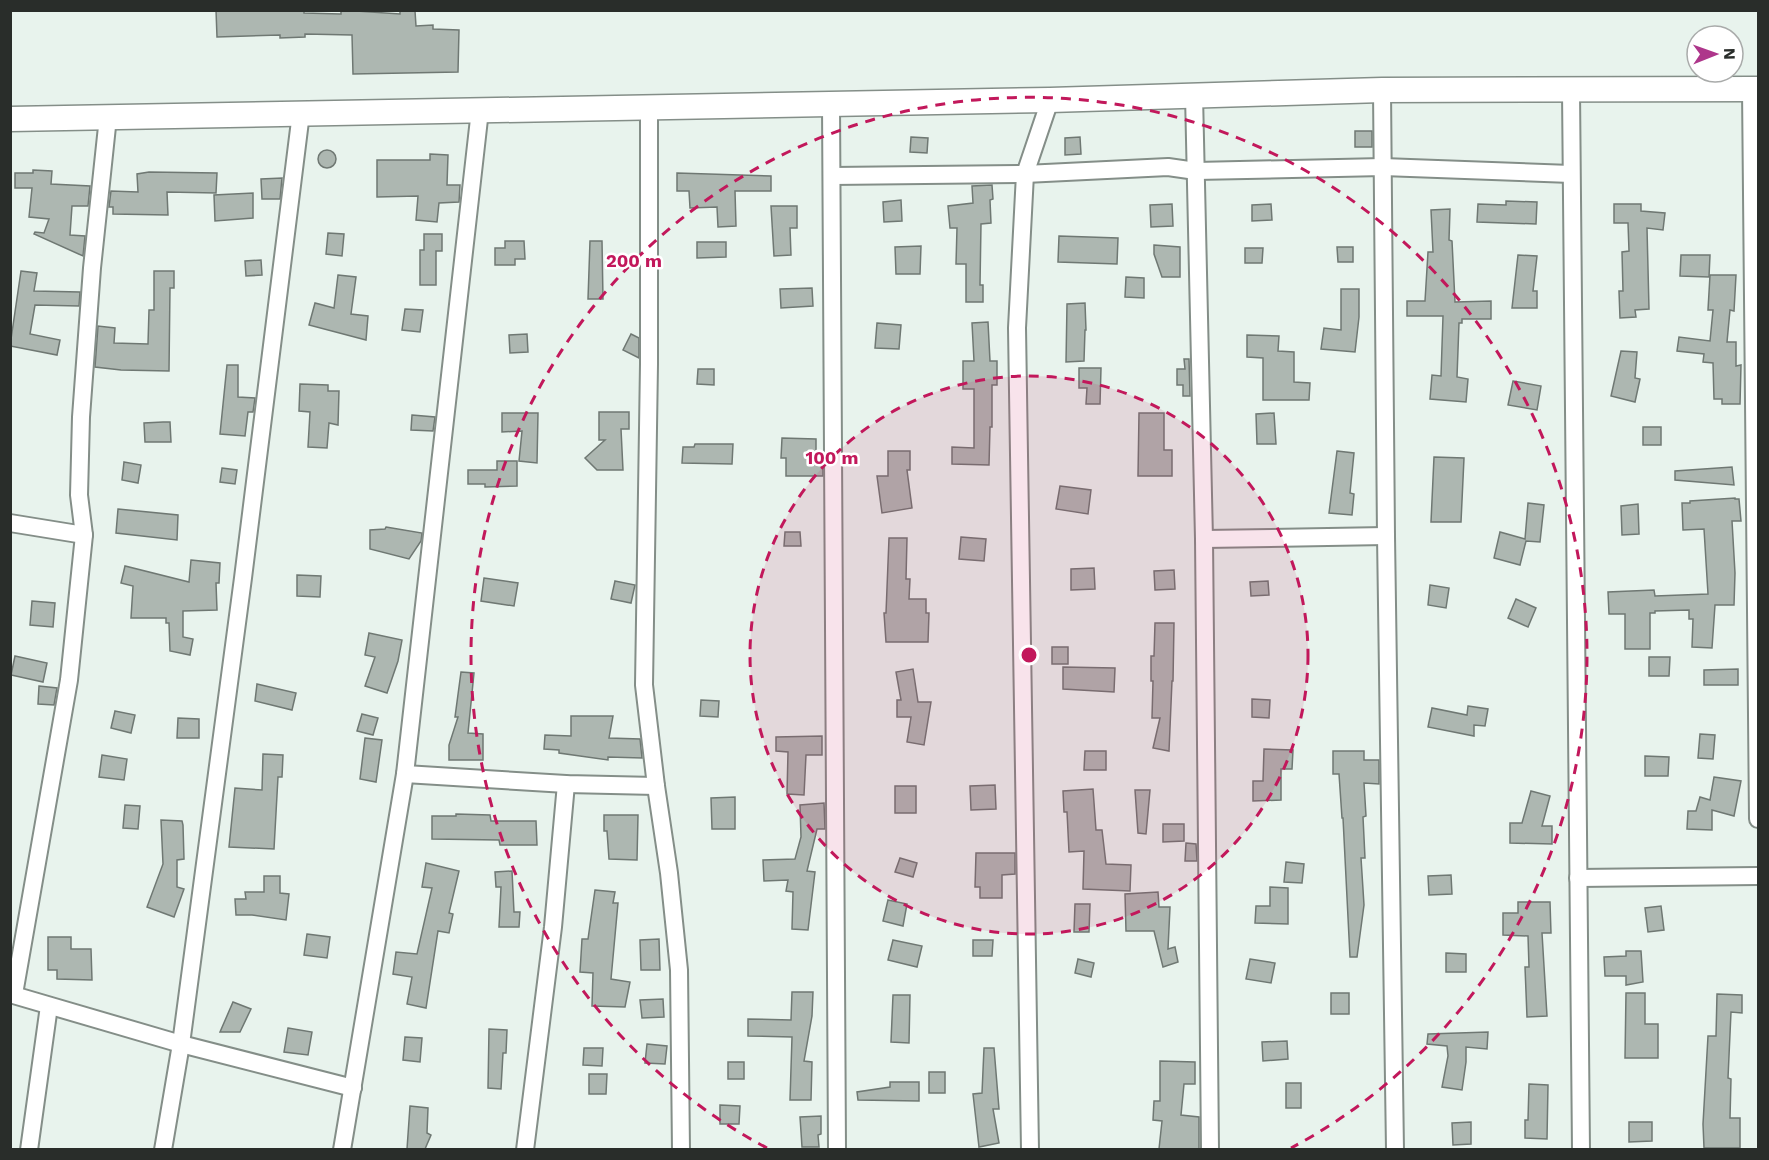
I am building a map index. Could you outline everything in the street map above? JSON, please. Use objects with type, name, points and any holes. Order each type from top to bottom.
[{"type":"main road","points":[[10,119],[831,105],[1382,90],[1755,89]]},
{"type":"street","points":[[1755,89],[1758,819]]},
{"type":"street","points":[[1382,90],[1395,1149]]},
{"type":"street","points":[[1570,91],[1581,1149]]},
{"type":"street","points":[[1194,95],[1204,539],[1210,1149]]},
{"type":"street","points":[[1030,1149],[1017,328],[1025,174],[1050,100]]},
{"type":"street","points":[[831,105],[837,1149]]},
{"type":"street","points":[[649,107],[649,364],[644,685],[669,873],[679,970],[681,1149]]},
{"type":"street","points":[[342,1149],[405,774],[480,110]]},
{"type":"street","points":[[163,1149],[181,1044],[243,579],[301,113]]},
{"type":"street","points":[[108,117],[92,268],[81,417],[79,495],[84,535],[69,680],[12,994],[181,1044],[353,1088]]},
{"type":"street","points":[[832,176],[1025,174],[1168,167],[1196,171],[1383,167],[1571,174]]},
{"type":"street","points":[[10,523],[84,535]]},
{"type":"street","points":[[1204,539],[1386,536]]},
{"type":"street","points":[[405,774],[566,784],[656,786]]},
{"type":"street","points":[[525,1149],[553,927],[566,784]]},
{"type":"street","points":[[1578,878],[1758,876]]},
{"type":"street","points":[[29,1149],[50,1006]]},
{"type":"building","points":[[216,10],[304,10],[304,13],[341,14],[341,10],[400,14],[400,11],[415,11],[416,26],[433,25],[433,29],[459,30],[458,72],[353,74],[352,35],[305,34],[305,37],[280,38],[280,35],[217,37]]},
{"type":"building","points":[[1355,131],[1372,131],[1372,147],[1355,147]]},
{"type":"building","points":[[911,137],[928,138],[927,153],[910,152]]},
{"type":"building","points":[[1080,137],[1081,154],[1065,155],[1065,138]]},
{"type":"building","points":[[327,150],[334,152],[336,159],[334,166],[327,168],[320,166],[318,159],[320,152]]},
{"type":"building","points":[[430,154],[448,155],[447,185],[460,185],[459,202],[439,203],[437,222],[416,220],[418,196],[377,197],[377,160],[430,160]]},
{"type":"building","points":[[33,170],[52,171],[51,184],[90,186],[88,206],[72,206],[70,235],[85,236],[83,256],[34,234],[35,232],[44,233],[49,219],[29,217],[32,188],[15,188],[15,173],[33,173]]},
{"type":"building","points":[[149,172],[217,173],[216,193],[167,192],[168,215],[113,214],[113,207],[109,207],[111,191],[138,192],[137,174]]},
{"type":"building","points":[[677,173],[771,176],[771,191],[735,191],[736,226],[718,227],[717,207],[690,208],[689,191],[677,191]]},
{"type":"building","points":[[282,178],[280,199],[262,199],[261,179]]},
{"type":"building","points":[[992,185],[991,223],[981,224],[980,285],[983,285],[983,302],[966,302],[966,264],[956,264],[957,228],[950,228],[948,206],[973,203],[972,186]]},
{"type":"building","points":[[253,193],[253,218],[215,221],[214,195]]},
{"type":"building","points":[[901,200],[902,221],[884,222],[883,202]]},
{"type":"building","points":[[1506,201],[1537,202],[1536,224],[1477,222],[1478,204],[1506,205]]},
{"type":"building","points":[[1172,204],[1173,226],[1151,227],[1150,205]]},
{"type":"building","points":[[1271,204],[1272,220],[1252,221],[1252,205]]},
{"type":"building","points":[[1614,204],[1641,204],[1641,211],[1665,213],[1663,230],[1647,228],[1649,309],[1635,310],[1636,317],[1620,318],[1619,291],[1623,291],[1622,252],[1629,251],[1628,223],[1614,223]]},
{"type":"building","points":[[771,206],[797,206],[797,228],[790,228],[791,255],[774,256]]},
{"type":"building","points":[[1450,209],[1449,240],[1452,241],[1455,302],[1491,301],[1491,319],[1462,319],[1462,323],[1459,323],[1457,377],[1468,379],[1466,402],[1430,399],[1432,375],[1441,376],[1443,316],[1407,316],[1407,301],[1425,301],[1428,252],[1433,252],[1431,210]]},
{"type":"building","points":[[328,233],[344,234],[342,256],[326,254]]},
{"type":"building","points":[[424,234],[442,234],[442,251],[436,251],[436,285],[420,285],[420,250],[424,250]]},
{"type":"building","points":[[1059,236],[1118,238],[1117,264],[1058,262]]},
{"type":"building","points":[[505,241],[524,241],[525,259],[515,259],[515,265],[495,265],[495,248],[505,248]]},
{"type":"building","points":[[590,241],[602,241],[603,299],[588,299]]},
{"type":"building","points":[[697,242],[726,242],[726,257],[697,258]]},
{"type":"building","points":[[1154,245],[1180,247],[1180,277],[1162,277],[1154,254]]},
{"type":"building","points":[[921,246],[920,274],[896,274],[895,247]]},
{"type":"building","points":[[1337,247],[1353,247],[1353,262],[1338,262]]},
{"type":"building","points":[[1245,248],[1263,248],[1262,263],[1245,263]]},
{"type":"building","points":[[1518,255],[1537,256],[1533,291],[1537,291],[1537,308],[1512,308]]},
{"type":"building","points":[[1681,255],[1710,255],[1709,277],[1680,276]]},
{"type":"building","points":[[261,260],[262,275],[246,276],[245,261]]},
{"type":"building","points":[[21,271],[37,273],[34,291],[80,292],[79,306],[35,305],[30,334],[60,340],[57,355],[10,346]]},
{"type":"building","points":[[154,271],[174,271],[174,288],[170,288],[169,371],[95,367],[98,326],[115,328],[114,343],[148,344],[149,310],[154,310]]},
{"type":"building","points":[[338,275],[356,277],[351,314],[368,316],[366,340],[309,325],[315,303],[334,308]]},
{"type":"building","points":[[1710,275],[1736,275],[1734,311],[1730,310],[1727,342],[1736,342],[1736,366],[1741,365],[1740,404],[1722,404],[1722,399],[1714,399],[1713,363],[1703,362],[1704,354],[1677,351],[1679,337],[1710,341],[1713,310],[1708,310]]},
{"type":"building","points":[[1126,277],[1144,278],[1144,298],[1125,297]]},
{"type":"building","points":[[812,288],[813,306],[781,308],[780,289]]},
{"type":"building","points":[[1341,289],[1359,289],[1355,352],[1321,349],[1324,328],[1341,330]]},
{"type":"building","points":[[1085,303],[1084,361],[1066,362],[1067,304]]},
{"type":"building","points":[[405,309],[423,310],[420,332],[402,330]]},
{"type":"building","points":[[988,322],[990,361],[997,361],[997,385],[992,385],[989,465],[952,464],[952,447],[974,448],[974,389],[963,389],[963,361],[974,361],[972,323]]},
{"type":"building","points":[[877,323],[901,325],[899,349],[875,348]]},
{"type":"building","points":[[527,334],[528,352],[510,353],[509,335]]},
{"type":"building","points":[[631,334],[639,338],[639,358],[623,350]]},
{"type":"building","points":[[1247,335],[1279,336],[1278,351],[1294,352],[1294,382],[1310,383],[1309,400],[1263,400],[1263,358],[1247,357]]},
{"type":"building","points":[[1621,351],[1637,352],[1635,378],[1640,379],[1635,402],[1611,396]]},
{"type":"building","points":[[1184,359],[1189,359],[1190,396],[1183,396],[1183,385],[1177,385],[1177,369],[1185,369]]},
{"type":"building","points":[[227,365],[238,365],[238,397],[255,398],[253,412],[248,412],[245,436],[220,434]]},
{"type":"building","points":[[1079,368],[1101,368],[1100,404],[1086,404],[1087,388],[1079,388]]},
{"type":"building","points":[[698,369],[714,369],[714,385],[697,384]]},
{"type":"building","points":[[1513,381],[1541,386],[1537,410],[1508,405]]},
{"type":"building","points":[[300,384],[328,385],[328,391],[339,391],[338,425],[329,423],[327,448],[308,447],[310,412],[299,411]]},
{"type":"building","points":[[599,412],[629,412],[629,429],[621,429],[623,470],[597,470],[585,458],[605,440],[599,440]]},
{"type":"building","points":[[502,413],[538,413],[537,463],[519,461],[522,431],[502,432]]},
{"type":"building","points":[[1139,413],[1164,413],[1164,450],[1172,450],[1172,476],[1138,476]]},
{"type":"building","points":[[1274,413],[1276,444],[1257,444],[1256,414]]},
{"type":"building","points":[[412,415],[435,417],[433,431],[411,430]]},
{"type":"building","points":[[170,422],[171,442],[145,442],[144,423]]},
{"type":"building","points":[[1643,427],[1661,427],[1661,445],[1643,445]]},
{"type":"building","points":[[782,438],[816,439],[816,456],[823,456],[823,476],[786,476],[786,458],[781,458]]},
{"type":"building","points":[[695,444],[733,444],[732,464],[682,463],[683,447],[694,447]]},
{"type":"building","points":[[888,451],[910,451],[910,470],[907,470],[912,508],[882,513],[877,476],[888,476]]},
{"type":"building","points":[[1337,451],[1354,453],[1350,493],[1354,494],[1352,515],[1329,513]]},
{"type":"building","points":[[1434,457],[1464,458],[1461,522],[1431,522]]},
{"type":"building","points":[[497,461],[517,461],[517,486],[485,487],[485,484],[468,484],[468,470],[497,470]]},
{"type":"building","points":[[124,462],[141,465],[138,483],[122,480]]},
{"type":"building","points":[[1732,467],[1734,485],[1675,480],[1675,471]]},
{"type":"building","points":[[222,468],[237,470],[235,484],[220,482]]},
{"type":"building","points":[[1060,486],[1091,490],[1088,514],[1056,509]]},
{"type":"building","points":[[1739,499],[1741,521],[1732,521],[1734,605],[1715,605],[1712,648],[1692,647],[1693,619],[1689,619],[1689,610],[1650,613],[1650,649],[1625,649],[1625,614],[1609,614],[1608,592],[1654,590],[1655,596],[1708,594],[1704,529],[1683,530],[1682,503]]},
{"type":"building","points":[[1528,503],[1544,505],[1540,542],[1526,541],[1520,565],[1494,558],[1500,532],[1525,539]]},
{"type":"building","points":[[1638,504],[1639,534],[1622,535],[1621,506]]},
{"type":"building","points":[[118,509],[178,515],[177,540],[116,533]]},
{"type":"building","points":[[386,527],[422,533],[421,541],[409,559],[370,549],[370,530]]},
{"type":"building","points":[[785,532],[800,532],[801,546],[784,546]]},
{"type":"building","points":[[961,537],[986,539],[984,561],[959,559]]},
{"type":"building","points":[[889,538],[907,538],[906,579],[910,579],[909,599],[926,599],[926,613],[929,613],[928,642],[886,642],[884,613],[886,613]]},
{"type":"building","points":[[191,560],[220,563],[219,583],[216,583],[217,610],[183,611],[183,637],[193,639],[190,655],[170,651],[169,623],[166,623],[166,618],[131,618],[133,586],[121,583],[125,566],[189,582]]},
{"type":"building","points":[[1094,568],[1095,589],[1071,590],[1071,569]]},
{"type":"building","points":[[1174,570],[1175,589],[1155,590],[1154,571]]},
{"type":"building","points":[[297,575],[321,576],[320,597],[297,596]]},
{"type":"building","points":[[484,578],[518,583],[514,606],[481,601]]},
{"type":"building","points":[[615,581],[635,585],[631,603],[611,599]]},
{"type":"building","points":[[1268,581],[1269,595],[1251,596],[1250,582]]},
{"type":"building","points":[[1430,585],[1449,588],[1446,608],[1428,605]]},
{"type":"building","points":[[1516,599],[1536,608],[1528,627],[1508,618]]},
{"type":"building","points":[[32,601],[55,603],[53,627],[30,625]]},
{"type":"building","points":[[1155,623],[1174,623],[1169,751],[1153,748],[1160,718],[1152,718],[1151,656],[1154,656]]},
{"type":"building","points":[[369,633],[402,640],[398,661],[387,693],[365,686],[375,657],[365,655]]},
{"type":"building","points":[[1052,647],[1068,647],[1068,664],[1052,664]]},
{"type":"building","points":[[15,656],[47,663],[43,682],[11,675]]},
{"type":"building","points":[[1649,657],[1670,657],[1669,676],[1649,676]]},
{"type":"building","points":[[1063,667],[1115,668],[1114,692],[1063,689]]},
{"type":"building","points":[[913,669],[918,702],[931,702],[924,745],[907,742],[911,717],[897,717],[897,700],[901,700],[896,672]]},
{"type":"building","points":[[1738,669],[1738,685],[1704,685],[1704,670]]},
{"type":"building","points":[[461,672],[474,673],[468,733],[483,734],[483,760],[449,760],[449,745],[458,717],[455,717]]},
{"type":"building","points":[[257,684],[296,693],[292,710],[255,701]]},
{"type":"building","points":[[39,686],[57,688],[54,705],[38,704]]},
{"type":"building","points":[[1252,699],[1270,700],[1269,718],[1252,717]]},
{"type":"building","points":[[701,700],[719,701],[718,717],[700,716]]},
{"type":"building","points":[[1468,706],[1488,709],[1485,726],[1474,725],[1474,736],[1428,727],[1432,708],[1467,715]]},
{"type":"building","points":[[115,711],[135,715],[131,733],[111,728]]},
{"type":"building","points":[[362,714],[378,718],[373,735],[357,731]]},
{"type":"building","points":[[571,716],[613,716],[609,738],[640,739],[642,758],[608,757],[608,760],[544,749],[545,735],[571,736]]},
{"type":"building","points":[[178,718],[199,719],[199,738],[177,738]]},
{"type":"building","points":[[1700,734],[1715,735],[1713,759],[1698,758]]},
{"type":"building","points":[[822,736],[822,755],[806,755],[804,795],[787,794],[788,752],[776,751],[776,737]]},
{"type":"building","points":[[365,738],[382,740],[376,782],[360,779]]},
{"type":"building","points":[[1264,749],[1293,750],[1292,769],[1281,769],[1281,800],[1253,801],[1253,781],[1263,781]]},
{"type":"building","points":[[1085,751],[1106,751],[1106,770],[1084,770]]},
{"type":"building","points":[[1333,751],[1364,751],[1364,760],[1379,760],[1379,784],[1364,783],[1365,858],[1361,858],[1364,905],[1357,957],[1350,957],[1343,818],[1339,774],[1333,774]]},
{"type":"building","points":[[263,754],[283,755],[282,777],[278,777],[274,849],[229,847],[235,788],[262,790]]},
{"type":"building","points":[[102,755],[127,759],[124,780],[99,777]]},
{"type":"building","points":[[1645,756],[1669,757],[1668,776],[1645,776]]},
{"type":"building","points":[[1714,777],[1741,781],[1734,816],[1712,810],[1712,830],[1687,829],[1688,811],[1696,811],[1700,797],[1710,800]]},
{"type":"building","points":[[995,785],[996,809],[971,810],[970,786]]},
{"type":"building","points":[[895,786],[916,786],[916,813],[895,813]]},
{"type":"building","points":[[1093,789],[1096,830],[1102,830],[1106,864],[1131,865],[1130,891],[1083,889],[1084,851],[1069,852],[1067,812],[1064,812],[1063,791]]},
{"type":"building","points":[[1135,790],[1150,790],[1146,834],[1138,833]]},
{"type":"building","points":[[1531,791],[1550,796],[1542,826],[1552,826],[1552,844],[1510,843],[1510,823],[1522,823]]},
{"type":"building","points":[[735,797],[735,829],[712,829],[711,798]]},
{"type":"building","points":[[824,803],[825,829],[817,829],[807,871],[815,872],[808,930],[792,929],[793,892],[786,891],[788,880],[764,881],[763,860],[795,859],[801,837],[800,805]]},
{"type":"building","points":[[125,805],[140,806],[138,829],[123,828]]},
{"type":"building","points":[[456,814],[490,815],[491,821],[536,821],[537,845],[500,845],[499,840],[432,839],[432,816],[456,816]]},
{"type":"building","points":[[604,815],[638,815],[637,860],[609,859],[607,831],[604,831]]},
{"type":"building","points":[[161,820],[182,821],[183,825],[184,859],[177,860],[177,887],[184,889],[174,917],[147,907],[163,864]]},
{"type":"building","points":[[1163,824],[1184,824],[1184,841],[1163,842]]},
{"type":"building","points":[[1186,843],[1196,844],[1197,861],[1185,861]]},
{"type":"building","points":[[976,853],[1015,853],[1015,874],[1002,875],[1002,898],[980,898],[980,887],[975,887]]},
{"type":"building","points":[[900,858],[917,863],[913,877],[895,872]]},
{"type":"building","points":[[1286,862],[1304,864],[1302,883],[1284,882]]},
{"type":"building","points":[[426,863],[459,871],[449,913],[453,914],[449,933],[438,931],[426,1008],[407,1004],[412,977],[393,974],[396,952],[417,954],[432,888],[422,887]]},
{"type":"building","points":[[512,871],[514,912],[520,912],[519,927],[499,927],[501,887],[496,887],[495,872]]},
{"type":"building","points":[[1451,875],[1452,894],[1429,895],[1428,876]]},
{"type":"building","points":[[264,876],[280,876],[280,893],[289,894],[286,920],[236,915],[235,899],[246,899],[245,892],[264,892]]},
{"type":"building","points":[[1270,887],[1288,888],[1288,924],[1255,923],[1256,906],[1270,906]]},
{"type":"building","points":[[595,890],[615,892],[613,903],[618,903],[611,979],[630,982],[625,1007],[592,1006],[593,973],[580,972],[582,939],[588,939]]},
{"type":"building","points":[[1158,892],[1159,907],[1170,907],[1168,949],[1175,947],[1178,962],[1163,967],[1154,931],[1126,931],[1125,894]]},
{"type":"building","points":[[888,900],[907,904],[903,926],[883,921]]},
{"type":"building","points":[[1518,902],[1550,902],[1551,933],[1542,933],[1547,1016],[1527,1017],[1525,967],[1529,967],[1528,936],[1503,935],[1503,913],[1518,913]]},
{"type":"building","points":[[1075,904],[1090,904],[1089,932],[1074,932]]},
{"type":"building","points":[[1661,906],[1664,930],[1648,932],[1645,908]]},
{"type":"building","points":[[307,934],[330,937],[327,958],[304,955]]},
{"type":"building","points":[[48,937],[71,937],[71,949],[91,949],[92,980],[57,979],[57,970],[48,970]]},
{"type":"building","points":[[659,939],[660,970],[641,970],[640,940]]},
{"type":"building","points":[[893,940],[922,946],[917,967],[888,960]]},
{"type":"building","points":[[973,940],[993,940],[992,956],[973,956]]},
{"type":"building","points":[[1626,951],[1641,951],[1643,982],[1626,985],[1626,976],[1605,976],[1604,957],[1626,956]]},
{"type":"building","points":[[1446,953],[1466,954],[1466,972],[1446,972]]},
{"type":"building","points":[[1078,959],[1094,963],[1091,977],[1075,973]]},
{"type":"building","points":[[1250,959],[1275,963],[1271,983],[1246,979]]},
{"type":"building","points":[[792,992],[813,992],[812,1016],[804,1061],[812,1062],[811,1100],[790,1100],[792,1037],[748,1036],[748,1019],[791,1020]]},
{"type":"building","points":[[1331,993],[1349,993],[1349,1014],[1331,1014]]},
{"type":"building","points":[[1626,993],[1645,993],[1645,1024],[1658,1024],[1658,1058],[1625,1058]]},
{"type":"building","points":[[1717,994],[1742,995],[1742,1013],[1731,1012],[1728,1078],[1731,1079],[1730,1118],[1740,1118],[1740,1148],[1704,1148],[1703,1124],[1708,1036],[1716,1036]]},
{"type":"building","points":[[893,995],[910,995],[909,1043],[891,1042]]},
{"type":"building","points":[[663,999],[664,1017],[642,1018],[640,1000]]},
{"type":"building","points":[[233,1002],[251,1009],[240,1032],[220,1032]]},
{"type":"building","points":[[288,1028],[312,1032],[308,1055],[284,1052]]},
{"type":"building","points":[[489,1029],[507,1030],[501,1089],[488,1088]]},
{"type":"building","points":[[1488,1032],[1487,1049],[1466,1047],[1462,1090],[1442,1087],[1448,1056],[1447,1046],[1427,1044],[1428,1034]]},
{"type":"building","points":[[405,1037],[422,1038],[420,1062],[403,1060]]},
{"type":"building","points":[[1287,1041],[1288,1059],[1263,1061],[1262,1042]]},
{"type":"building","points":[[647,1044],[667,1046],[665,1064],[645,1063]]},
{"type":"building","points":[[584,1048],[603,1048],[602,1066],[583,1065]]},
{"type":"building","points":[[984,1048],[994,1048],[999,1109],[993,1109],[999,1143],[979,1147],[973,1094],[982,1093]]},
{"type":"building","points":[[1160,1061],[1195,1062],[1195,1084],[1184,1084],[1181,1115],[1199,1117],[1199,1149],[1159,1149],[1162,1121],[1153,1120],[1154,1101],[1160,1101]]},
{"type":"building","points":[[728,1062],[744,1062],[744,1079],[728,1079]]},
{"type":"building","points":[[929,1072],[945,1072],[945,1093],[929,1093]]},
{"type":"building","points":[[589,1074],[607,1074],[606,1094],[589,1094]]},
{"type":"building","points":[[890,1082],[919,1082],[919,1101],[858,1100],[857,1092],[890,1087]]},
{"type":"building","points":[[1286,1083],[1301,1083],[1301,1108],[1286,1108]]},
{"type":"building","points":[[1529,1084],[1548,1085],[1547,1139],[1525,1138]]},
{"type":"building","points":[[720,1105],[740,1106],[739,1124],[720,1124]]},
{"type":"building","points":[[410,1106],[428,1108],[427,1133],[431,1135],[425,1149],[407,1149]]},
{"type":"building","points":[[821,1116],[819,1147],[802,1147],[800,1117]]},
{"type":"building","points":[[1471,1122],[1471,1144],[1453,1145],[1452,1123]]},
{"type":"building","points":[[1629,1122],[1652,1122],[1652,1141],[1629,1142]]}]
